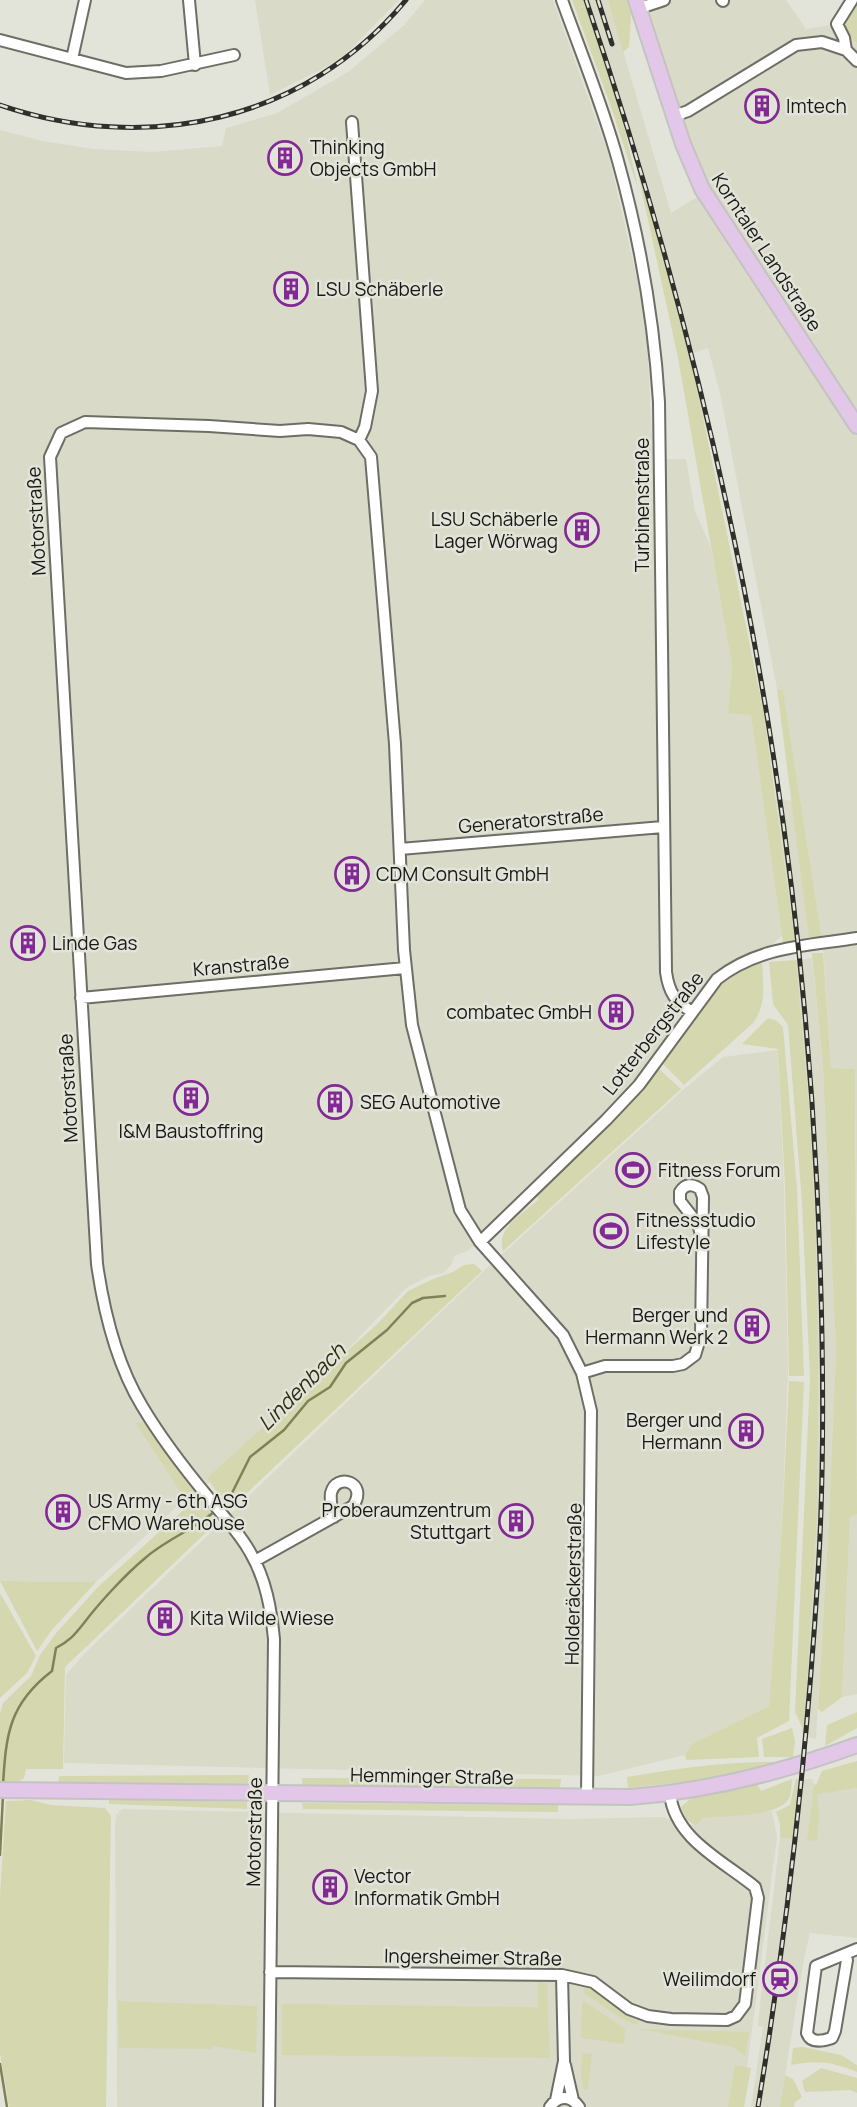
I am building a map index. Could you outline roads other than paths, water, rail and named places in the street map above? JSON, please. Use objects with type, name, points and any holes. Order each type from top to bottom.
[{"type":"main road","name":"Korntaler Landstraße","points":[[638,4],[696,176],[711,204],[857,426]]},
{"type":"main road","name":"Hemminger Straße","points":[[0,1790],[587,1797],[670,1794],[716,1787],[857,1745]]},
{"type":"street","points":[[72,59],[85,0]]},
{"type":"street","points":[[189,0],[195,65]]},
{"type":"street","name":"Turbinenstraße","points":[[562,0],[618,159],[632,217],[653,333],[660,424],[663,827],[668,983],[675,1000],[692,1012]]},
{"type":"street","name":"Korntaler Landstraße","points":[[638,4],[664,0]]},
{"type":"street","points":[[846,50],[837,24],[852,0]]},
{"type":"street","points":[[0,40],[126,73],[161,71],[234,55]]},
{"type":"street","points":[[674,116],[698,106],[796,46],[822,42],[846,50],[857,61]]},
{"type":"street","points":[[352,122],[372,391],[365,427],[359,440],[371,457],[374,476],[395,744],[405,968],[412,1025],[460,1210],[480,1242]]},
{"type":"street","name":"Motorstraße","points":[[269,2107],[274,1639],[268,1601],[255,1561],[244,1542],[142,1406],[127,1376],[107,1317],[96,1252],[50,457],[61,433],[85,422],[279,431],[308,429],[341,432],[359,440]]},
{"type":"street","name":"Generatorstraße","points":[[400,849],[663,827]]},
{"type":"street","name":"Lotterbergstraße","points":[[480,1242],[639,1085],[717,979],[734,966],[764,953],[857,939]]},
{"type":"street","name":"Kranstraße","points":[[81,998],[405,968]]},
{"type":"street","points":[[582,1373],[605,1366],[673,1366],[685,1363],[695,1356],[701,1335],[702,1238]]},
{"type":"street","name":"Holderäckerstraße","points":[[480,1242],[563,1335],[582,1373],[591,1411],[587,1797]]},
{"type":"street","points":[[255,1561],[334,1517]]},
{"type":"street","name":"Ingersheimer Straße","points":[[270,1972],[562,1975],[593,1982],[629,2009],[648,2016],[671,2020],[727,2020],[745,2004],[758,1898],[755,1886],[691,1838],[675,1816],[670,1794]]},
{"type":"street","points":[[844,1955],[847,1960],[835,2031],[832,2038],[814,2040],[809,2038],[807,2033],[816,1966],[857,1949]]},
{"type":"street","points":[[562,1975],[564,2062],[576,2104]]},
{"type":"street","points":[[553,2104],[564,2062]]},
{"type":"street","points":[[553,2104],[566,2098],[576,2104]]},
{"type":"waterway","name":"Lindenbach","points":[[221,1505],[231,1495],[250,1457],[284,1430],[308,1401],[330,1387],[346,1363],[387,1330],[412,1303],[423,1298],[445,1296]]},
{"type":"waterway","name":"Lindenbach","points":[[3,1785],[12,1721],[27,1696],[52,1671],[56,1648],[72,1637],[144,1559],[216,1510]]},
{"type":"waterway","points":[[0,1855],[3,1795]]},
{"type":"waterway","points":[[0,2064],[7,2107]]},
{"type":"railway","points":[[0,105],[56,120],[111,127],[166,126],[220,117],[272,100],[321,75],[366,42],[406,0]]},
{"type":"railway","points":[[586,0],[633,146],[675,292],[712,439],[744,586],[770,734],[791,883],[807,1034],[821,1283],[823,1429],[820,1526],[808,1708],[795,1841],[758,2107]]},
{"type":"railway","points":[[598,0],[612,44]]},
{"type":"place","name":"Imtech","points":[[762,106]]},
{"type":"place","name":"Thinking Objects GmbH","points":[[285,158]]},
{"type":"place","name":"LSU Schäberle","points":[[291,289]]},
{"type":"place","name":"LSU Schäberle Lager Wörwag","points":[[582,530]]},
{"type":"place","name":"CDM Consult GmbH","points":[[352,874]]},
{"type":"place","name":"Linde Gas","points":[[28,943]]},
{"type":"place","name":"combatec GmbH","points":[[616,1012]]},
{"type":"place","name":"I&M Baustoffring","points":[[191,1098]]},
{"type":"place","name":"SEG Automotive","points":[[335,1102]]},
{"type":"place","name":"Fitness Forum","points":[[633,1170]]},
{"type":"place","name":"Fitnessstudio Lifestyle","points":[[611,1231]]},
{"type":"place","name":"Berger und Hermann Werk 2","points":[[752,1326]]},
{"type":"place","name":"Berger und Hermann","points":[[746,1431]]},
{"type":"place","name":"US Army - 6th ASG CFMO Warehouse","points":[[63,1512]]},
{"type":"place","name":"Proberaumzentrum Stuttgart","points":[[516,1521]]},
{"type":"place","name":"Kita Wilde Wiese","points":[[165,1618]]},
{"type":"place","name":"Vector Informatik GmbH","points":[[330,1887]]},
{"type":"place","name":"Weilimdorf","points":[[780,1979]]}]
